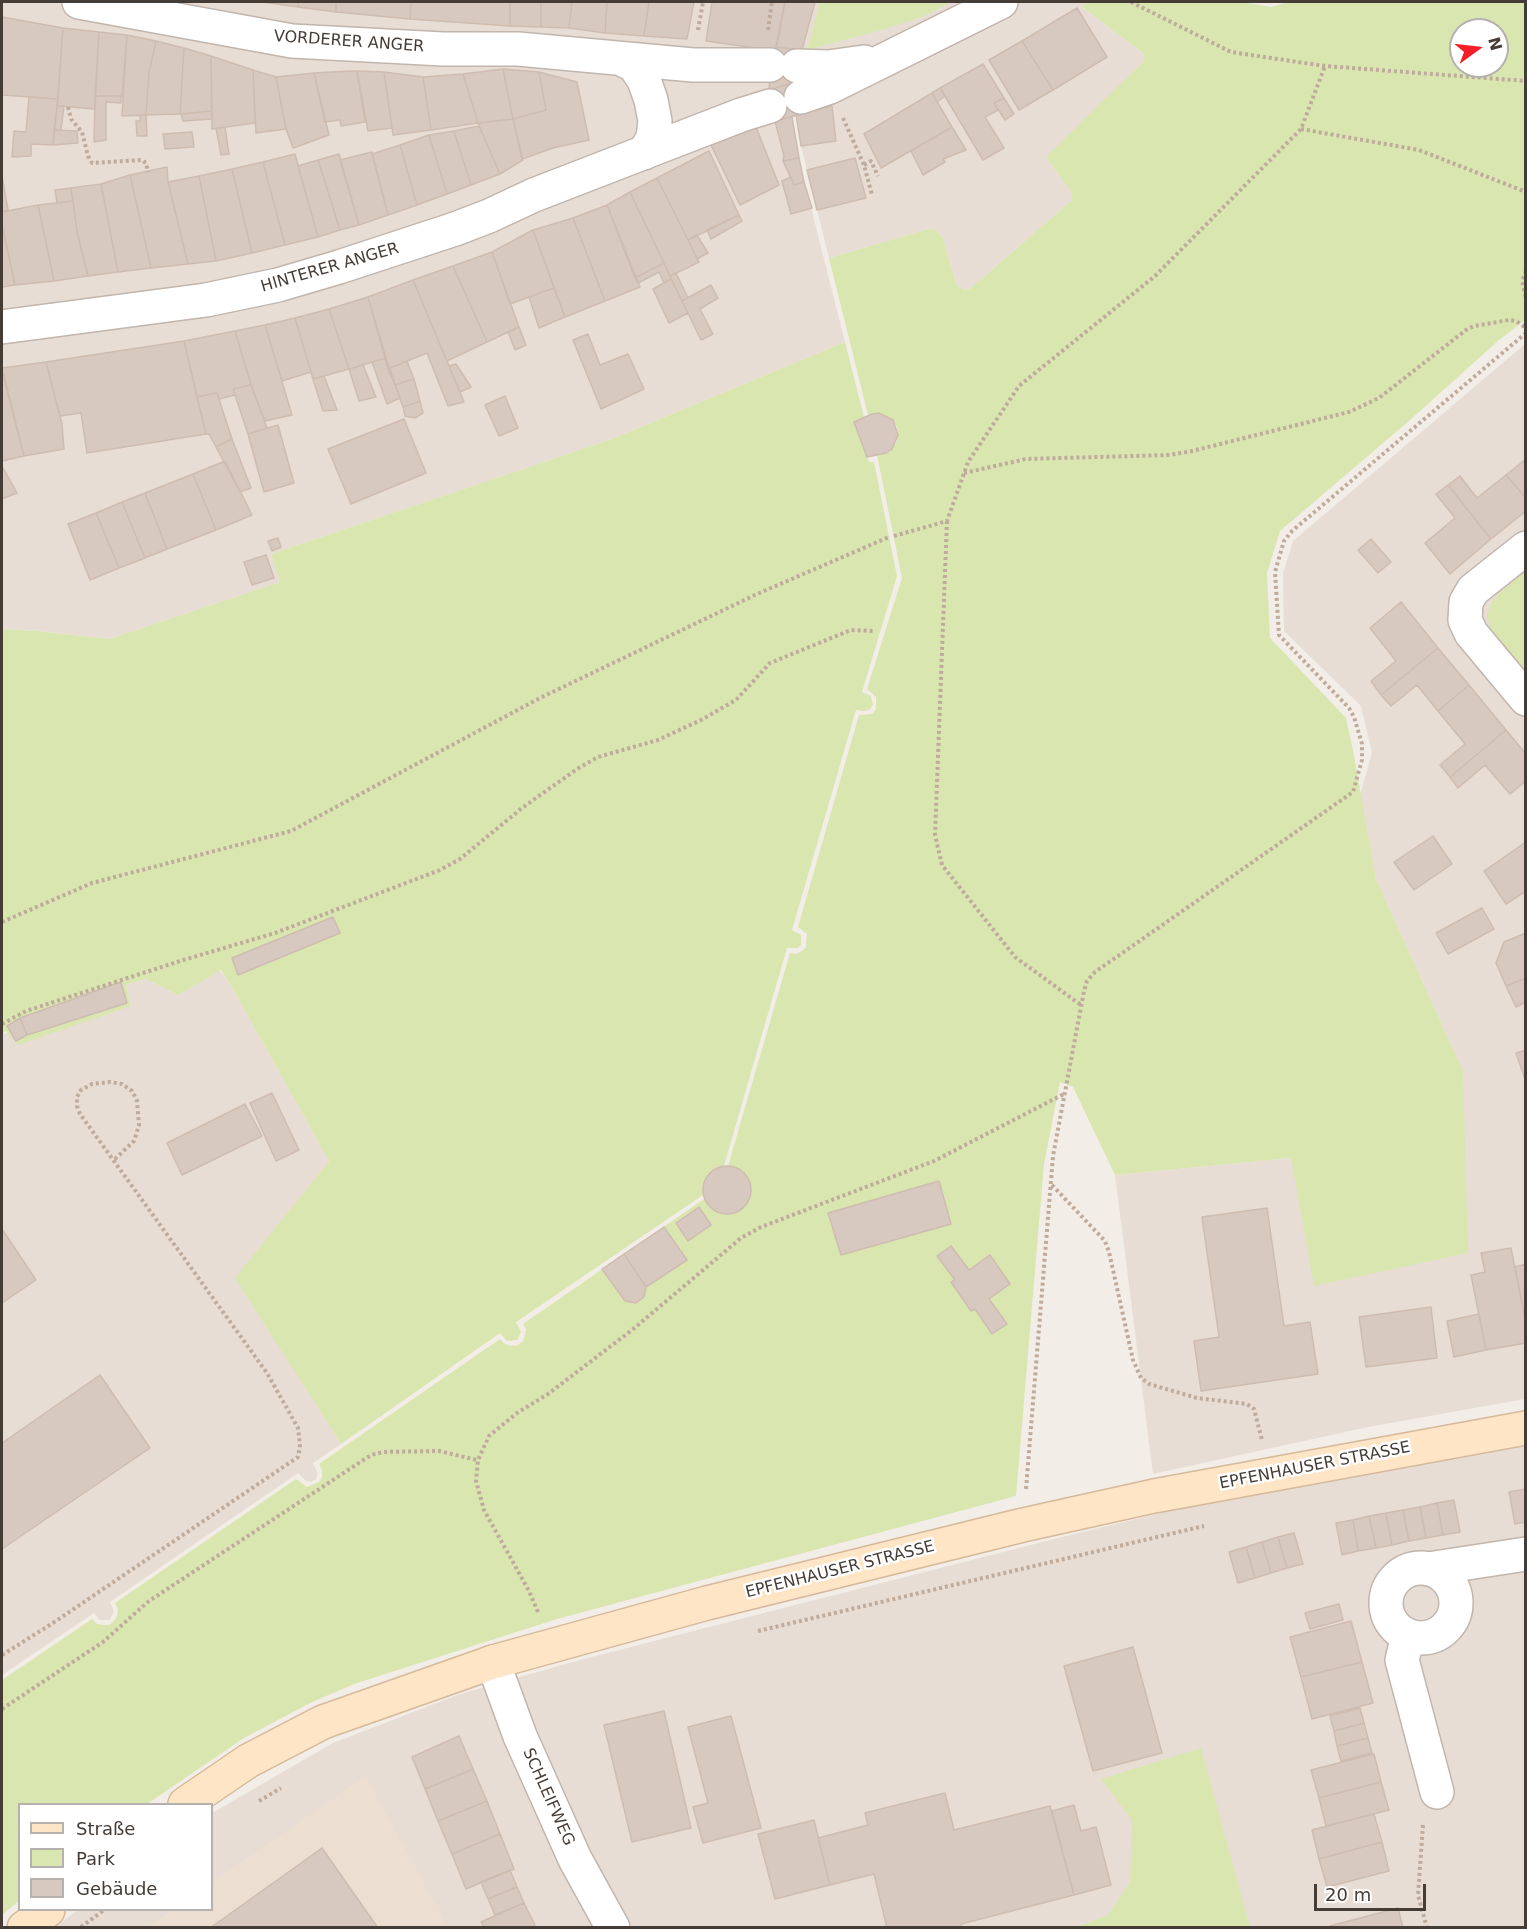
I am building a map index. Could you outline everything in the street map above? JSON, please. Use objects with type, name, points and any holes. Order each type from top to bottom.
[{"type":"main road","name":"EPFENHAUSER STRASSE","points":[[186,1803],[248,1761],[323,1722],[494,1662],[707,1603],[1023,1525],[1154,1496],[1526,1428]]},
{"type":"main road","points":[[24,1928],[47,1911]]},
{"type":"street","name":"VORDERER ANGER","points":[[79,2],[292,41],[443,49],[518,49],[693,65],[793,71]]},
{"type":"street","points":[[793,71],[895,54],[1001,2]]},
{"type":"street","points":[[621,59],[634,65],[644,80],[651,100],[655,121],[653,138],[644,153]]},
{"type":"street","name":"HINTERER ANGER","points":[[2,327],[206,300],[278,285],[455,229],[534,195],[755,110]]},
{"type":"street","points":[[1526,548],[1473,590],[1466,602],[1465,620],[1471,633],[1526,699]]},
{"type":"street","points":[[1428,1569],[1447,1580],[1456,1599],[1451,1621],[1436,1635],[1425,1639],[1401,1633],[1392,1625],[1387,1614],[1385,1602],[1388,1590],[1404,1572],[1416,1568],[1428,1569],[1526,1554]]},
{"type":"street","points":[[1408,1636],[1402,1660],[1437,1792]]},
{"type":"street","name":"SCHLEIFWEG","points":[[494,1662],[520,1736],[575,1859],[613,1928]]},
{"type":"path","points":[[772,2],[793,71],[864,165],[872,195]]},
{"type":"path","points":[[1131,2],[1231,52],[1325,66],[1526,81]]},
{"type":"path","points":[[1081,1005],[1016,957],[942,865],[935,835],[947,521],[968,462],[1019,386],[1155,276],[1301,129],[1325,66]]},
{"type":"path","points":[[68,107],[71,120],[82,132],[92,163],[144,160],[148,172]]},
{"type":"path","points":[[1301,129],[1419,150],[1526,192]]},
{"type":"path","points":[[864,165],[871,162],[878,176]]},
{"type":"path","points":[[1526,271],[1522,280],[1526,298]]},
{"type":"path","points":[[963,473],[1026,459],[1170,454],[1191,451],[1349,412],[1379,398],[1474,326],[1509,320],[1516,321],[1526,328]]},
{"type":"path","points":[[1023,1525],[1053,1156],[1087,981],[1095,972],[1353,792],[1362,760],[1362,744],[1354,717],[1349,708],[1279,635],[1275,572],[1284,541],[1292,531],[1526,333]]},
{"type":"path","points":[[2,922],[92,883],[291,831],[540,698],[757,594],[892,537],[947,521]]},
{"type":"path","points":[[2,1024],[26,1011],[275,933],[440,870],[459,860],[522,808],[598,757],[658,741],[701,720],[735,700],[770,663],[851,630],[876,631]]},
{"type":"path","points":[[2,1655],[83,1603],[298,1457],[300,1444],[298,1428],[267,1373],[80,1114],[77,1097],[81,1090],[92,1084],[110,1082],[122,1084],[132,1091],[137,1101],[139,1125],[134,1141],[114,1161]]},
{"type":"path","points":[[552,1646],[529,1591],[484,1510],[476,1481],[478,1460],[489,1436],[517,1413],[548,1394],[632,1330],[741,1238],[761,1227],[934,1161],[1064,1094]]},
{"type":"path","points":[[1051,1184],[1105,1241],[1132,1360],[1141,1378],[1149,1383],[1197,1398],[1247,1404],[1254,1409],[1269,1475]]},
{"type":"path","points":[[2,1709],[103,1642],[149,1601],[371,1455],[382,1452],[439,1451],[478,1460]]},
{"type":"path","points":[[749,1633],[1207,1526]]},
{"type":"path","points":[[250,1806],[288,1783]]},
{"type":"path","points":[[1427,1928],[1418,1895],[1425,1803],[1437,1792]]},
{"type":"path","points":[[80,1928],[103,1911]]},
{"type":"shaded area","points":[[2,2],[1088,2],[1081,6],[1143,53],[1144,61],[1047,159],[1072,193],[1072,200],[971,288],[963,290],[957,286],[942,236],[932,228],[829,258],[801,146],[796,116],[792,117],[796,148],[845,342],[612,439],[271,554],[280,582],[109,639],[2,629]]},
{"type":"shaded area","points":[[1525,344],[1525,1399],[1368,1427],[1153,1474],[1115,1175],[1291,1158],[1463,1071],[1376,879],[1360,795],[1372,753],[1361,706],[1284,631],[1283,573],[1293,541]]},
{"type":"shaded area","points":[[220,970],[329,1161],[236,1278],[341,1444],[313,1463],[318,1473],[316,1479],[311,1482],[306,1481],[298,1473],[110,1602],[114,1611],[110,1620],[100,1620],[94,1613],[2,1675],[2,1034],[131,1006],[126,985],[146,979],[178,995]]},
{"type":"shaded area","points":[[1525,1441],[1525,1927],[54,1928],[77,1911],[213,1911],[213,1812],[333,1743],[460,1694],[576,1661],[1202,1503]]},
{"type":"shaded area","points":[[366,1776],[448,1927],[146,1928],[171,1911],[213,1911],[213,1881]]},
{"type":"green space","points":[[820,2],[952,2],[924,16],[885,29],[807,50]]},
{"type":"green space","points":[[1088,2],[1242,2],[1271,7],[1289,2],[1525,2],[1525,320],[1280,531],[1267,573],[1270,638],[1346,718],[1376,879],[1463,1071],[1468,1253],[1314,1286],[1291,1158],[1115,1175],[1073,1087],[1060,1082],[1044,1164],[1016,1496],[557,1619],[354,1684],[310,1703],[244,1738],[148,1803],[18,1803],[18,1902],[2,1915],[2,1680],[92,1619],[97,1624],[109,1625],[117,1616],[118,1609],[115,1603],[296,1479],[307,1487],[319,1482],[322,1470],[319,1464],[500,1339],[511,1346],[518,1345],[523,1341],[525,1335],[526,1329],[523,1324],[704,1199],[712,1209],[727,1214],[742,1208],[748,1202],[751,1194],[747,1178],[742,1171],[728,1166],[790,953],[796,954],[806,947],[807,934],[798,927],[859,715],[872,714],[876,709],[876,697],[867,689],[902,578],[877,455],[886,453],[896,443],[897,427],[893,420],[879,413],[868,415],[829,258],[932,228],[942,236],[957,286],[964,290],[971,288],[1072,200],[1072,193],[1047,156],[1144,61],[1143,53],[1081,6]]},
{"type":"green space","points":[[845,342],[864,417],[854,422],[869,462],[874,462],[897,576],[862,692],[871,696],[873,705],[869,710],[856,710],[792,930],[801,935],[801,945],[798,948],[787,948],[724,1166],[713,1170],[707,1176],[703,1195],[516,1322],[521,1332],[517,1340],[507,1341],[500,1333],[341,1444],[235,1278],[329,1161],[221,970],[178,995],[146,979],[126,985],[131,1006],[18,1045],[6,1031],[2,1034],[2,629],[109,639],[280,582],[271,554],[612,439]]},
{"type":"green space","points":[[1525,571],[1525,671],[1492,630],[1487,617],[1490,605],[1498,594]]},
{"type":"green space","points":[[1201,1748],[1250,1927],[1077,1927],[1108,1915],[1130,1882],[1132,1820],[1101,1779]]},
{"type":"building","points":[[262,2],[298,2],[298,7]]},
{"type":"building","points":[[298,2],[336,2],[336,12],[298,7]]},
{"type":"building","points":[[336,2],[411,2],[410,19],[336,12]]},
{"type":"building","points":[[411,2],[510,2],[510,26],[410,19]]},
{"type":"building","points":[[510,2],[541,2],[541,27],[510,26]]},
{"type":"building","points":[[541,2],[572,2],[569,28],[541,27]]},
{"type":"building","points":[[572,2],[607,2],[605,33],[569,28]]},
{"type":"building","points":[[607,2],[649,2],[644,36],[605,33]]},
{"type":"building","points":[[649,2],[694,2],[687,39],[644,36]]},
{"type":"building","points":[[712,2],[785,2],[776,51],[706,41]]},
{"type":"building","points":[[785,2],[815,2],[802,50],[776,47]]},
{"type":"building","points":[[1077,8],[1107,57],[1053,90],[1022,41]]},
{"type":"building","points":[[2,17],[63,28],[58,99],[2,95]]},
{"type":"building","points":[[63,28],[99,32],[95,109],[57,106]]},
{"type":"building","points":[[99,32],[127,35],[122,96],[95,96]]},
{"type":"building","points":[[127,35],[156,41],[149,72],[146,115],[122,116]]},
{"type":"building","points":[[156,41],[184,48],[180,114],[146,115],[149,72]]},
{"type":"building","points":[[1022,41],[1053,90],[1019,110],[989,60]]},
{"type":"building","points":[[776,47],[802,50],[792,83],[769,90],[771,51],[776,51]]},
{"type":"building","points":[[184,48],[211,56],[212,111],[180,114]]},
{"type":"building","points":[[211,56],[253,70],[255,123],[212,129]]},
{"type":"building","points":[[983,64],[1004,98],[994,103],[998,110],[985,117],[1004,148],[983,160],[940,88]]},
{"type":"building","points":[[503,69],[513,119],[478,123],[463,74]]},
{"type":"building","points":[[503,69],[539,72],[546,110],[513,119]]},
{"type":"building","points":[[253,70],[276,77],[286,129],[256,133]]},
{"type":"building","points":[[357,71],[365,122],[341,126],[340,120],[325,122],[314,73]]},
{"type":"building","points":[[357,71],[384,72],[392,128],[368,131]]},
{"type":"building","points":[[384,72],[423,77],[431,130],[393,135]]},
{"type":"building","points":[[539,72],[577,82],[589,140],[553,148],[522,159],[513,119],[546,110]]},
{"type":"building","points":[[314,73],[329,135],[293,148],[286,129],[276,77]]},
{"type":"building","points":[[463,74],[478,123],[431,130],[423,77]]},
{"type":"building","points":[[797,82],[805,113],[775,121],[765,91]]},
{"type":"building","points":[[940,88],[945,96],[937,102],[932,93]]},
{"type":"building","points":[[932,93],[952,127],[881,168],[864,134]]},
{"type":"building","points":[[95,96],[121,96],[121,103],[106,102],[106,140],[94,142]]},
{"type":"building","points":[[29,97],[58,99],[53,145],[31,144],[31,156],[12,157],[14,131],[26,132]]},
{"type":"building","points":[[1004,98],[1014,114],[1005,120],[994,103]]},
{"type":"building","points":[[57,106],[64,106],[61,130],[54,130]]},
{"type":"building","points":[[832,106],[836,141],[801,146],[796,115]]},
{"type":"building","points":[[212,111],[212,119],[183,121],[181,114]]},
{"type":"building","points":[[140,115],[146,115],[147,136],[137,136],[136,121],[140,121]]},
{"type":"building","points":[[792,117],[799,158],[783,161],[784,156],[775,121]]},
{"type":"building","points":[[513,119],[523,160],[500,174],[478,123]]},
{"type":"building","points":[[479,126],[500,174],[471,185],[454,131]]},
{"type":"building","points":[[225,127],[229,154],[221,155],[216,128]]},
{"type":"building","points":[[756,127],[779,185],[740,205],[711,145]]},
{"type":"building","points":[[952,127],[966,150],[943,159],[945,162],[923,175],[911,151]]},
{"type":"building","points":[[54,130],[77,131],[78,143],[53,145]]},
{"type":"building","points":[[454,131],[471,185],[447,194],[429,135]]},
{"type":"building","points":[[192,132],[194,147],[165,149],[163,134]]},
{"type":"building","points":[[429,135],[447,194],[417,205],[400,145]]},
{"type":"building","points":[[400,145],[417,205],[388,215],[372,154]]},
{"type":"building","points":[[709,151],[739,215],[688,240],[657,178]]},
{"type":"building","points":[[372,152],[388,215],[359,225],[340,160]]},
{"type":"building","points":[[295,154],[318,237],[285,245],[263,162]]},
{"type":"building","points":[[339,154],[359,225],[340,230],[318,160]]},
{"type":"building","points":[[799,158],[804,182],[794,185],[783,161]]},
{"type":"building","points":[[855,158],[866,198],[817,210],[807,170]]},
{"type":"building","points":[[318,160],[340,230],[318,237],[298,166]]},
{"type":"building","points":[[263,162],[285,245],[252,253],[232,169]]},
{"type":"building","points":[[167,167],[168,182],[188,264],[151,268],[130,175]]},
{"type":"building","points":[[232,169],[252,253],[216,261],[199,176]]},
{"type":"building","points":[[130,175],[151,268],[118,272],[101,184]]},
{"type":"building","points":[[2,176],[8,210],[2,212]]},
{"type":"building","points":[[199,176],[216,261],[188,264],[168,182]]},
{"type":"building","points":[[791,177],[794,185],[804,182],[812,208],[791,214],[782,181]]},
{"type":"building","points":[[657,178],[699,262],[670,276],[630,192]]},
{"type":"building","points":[[101,184],[118,272],[88,276],[77,232],[71,188]]},
{"type":"building","points":[[71,188],[73,201],[57,203],[55,190]]},
{"type":"building","points":[[630,192],[664,263],[635,278],[607,205]]},
{"type":"building","points":[[73,201],[77,232],[88,276],[54,281],[38,205]]},
{"type":"building","points":[[38,205],[54,281],[15,285],[2,225],[2,212]]},
{"type":"building","points":[[607,205],[640,287],[605,301],[573,218]]},
{"type":"building","points":[[739,215],[742,221],[711,239],[707,230]]},
{"type":"building","points":[[573,218],[605,301],[565,317],[533,230]]},
{"type":"building","points":[[2,225],[15,285],[2,287]]},
{"type":"building","points":[[533,230],[554,288],[510,304],[492,252]]},
{"type":"building","points":[[697,235],[708,253],[697,259],[688,240]]},
{"type":"building","points":[[492,252],[519,327],[487,342],[453,266]]},
{"type":"building","points":[[664,263],[671,279],[664,283],[659,272],[638,283],[635,278]]},
{"type":"building","points":[[453,266],[487,342],[447,361],[413,280]]},
{"type":"building","points":[[676,273],[688,298],[682,301],[670,276]]},
{"type":"building","points":[[671,279],[688,313],[669,323],[653,289]]},
{"type":"building","points":[[413,280],[464,402],[448,406],[427,353],[388,369],[368,297]]},
{"type":"building","points":[[711,285],[718,298],[700,309],[713,334],[701,340],[682,301]]},
{"type":"building","points":[[554,288],[565,317],[539,328],[529,297]]},
{"type":"building","points":[[368,297],[386,358],[349,369],[329,309]]},
{"type":"building","points":[[329,309],[349,369],[313,379],[295,318]]},
{"type":"building","points":[[295,318],[311,372],[282,381],[265,325]]},
{"type":"building","points":[[265,325],[292,415],[265,421],[251,385],[235,331]]},
{"type":"building","points":[[519,327],[526,345],[515,350],[508,332]]},
{"type":"building","points":[[235,331],[251,385],[233,389],[235,395],[219,399],[217,393],[197,397],[184,341]]},
{"type":"building","points":[[588,334],[600,365],[628,354],[644,389],[601,409],[573,340]]},
{"type":"building","points":[[184,341],[206,434],[87,453],[81,413],[60,416],[46,362]]},
{"type":"building","points":[[386,358],[400,398],[387,404],[372,362]]},
{"type":"building","points":[[407,361],[414,379],[395,385],[388,369]]},
{"type":"building","points":[[46,362],[62,424],[64,449],[24,456],[2,368]]},
{"type":"building","points":[[456,364],[471,387],[460,392],[449,366]]},
{"type":"building","points":[[363,365],[376,397],[359,401],[349,369]]},
{"type":"building","points":[[2,371],[24,456],[2,461]]},
{"type":"building","points":[[324,376],[337,410],[323,411],[313,379]]},
{"type":"building","points":[[414,379],[420,401],[403,407],[395,385]]},
{"type":"building","points":[[251,385],[267,428],[248,434],[233,389]]},
{"type":"building","points":[[217,393],[232,439],[216,447],[209,434],[206,434],[197,397]]},
{"type":"building","points":[[505,396],[518,428],[499,436],[485,405]]},
{"type":"building","points":[[420,401],[423,413],[415,418],[405,416],[403,407]]},
{"type":"building","points":[[879,413],[893,420],[898,435],[892,449],[886,453],[867,457],[854,422]]},
{"type":"building","points":[[404,419],[426,473],[351,504],[328,449]]},
{"type":"building","points":[[278,425],[294,483],[264,492],[248,434]]},
{"type":"building","points":[[232,439],[251,488],[240,492],[216,447]]},
{"type":"building","points":[[1526,459],[1526,498],[1506,475]]},
{"type":"building","points":[[225,461],[252,515],[216,530],[193,474]]},
{"type":"building","points":[[2,466],[17,493],[2,499]]},
{"type":"building","points":[[193,474],[216,530],[167,549],[145,493]]},
{"type":"building","points":[[1506,475],[1526,498],[1526,511],[1491,539],[1448,485],[1460,476],[1477,498]]},
{"type":"building","points":[[1448,485],[1491,539],[1450,574],[1425,543],[1455,518],[1436,494]]},
{"type":"building","points":[[145,493],[167,549],[145,558],[122,502]]},
{"type":"building","points":[[122,502],[145,558],[119,568],[96,513]]},
{"type":"building","points":[[96,513],[119,568],[90,580],[68,524]]},
{"type":"building","points":[[278,538],[281,547],[272,551],[268,541]]},
{"type":"building","points":[[1371,539],[1391,562],[1378,573],[1358,550]]},
{"type":"building","points":[[266,555],[274,578],[252,585],[244,562]]},
{"type":"building","points":[[1401,602],[1438,648],[1381,695],[1371,681],[1396,661],[1370,628]]},
{"type":"building","points":[[1438,648],[1469,685],[1438,711],[1417,685],[1391,706],[1381,695]]},
{"type":"building","points":[[1469,685],[1506,730],[1450,777],[1440,765],[1465,744],[1438,711]]},
{"type":"building","points":[[1506,730],[1526,754],[1526,781],[1510,794],[1485,765],[1458,788],[1450,777]]},
{"type":"building","points":[[1433,836],[1452,864],[1414,890],[1394,862]]},
{"type":"building","points":[[1526,842],[1526,891],[1506,904],[1484,871]]},
{"type":"building","points":[[1482,908],[1494,929],[1448,954],[1436,933]]},
{"type":"building","points":[[333,917],[340,933],[238,975],[232,958]]},
{"type":"building","points":[[1526,933],[1526,978],[1506,986],[1496,963],[1504,942]]},
{"type":"building","points":[[1526,978],[1526,1002],[1516,1007],[1506,986]]},
{"type":"building","points":[[121,982],[127,1003],[27,1035],[20,1018]]},
{"type":"building","points":[[20,1018],[27,1035],[16,1041],[7,1026]]},
{"type":"building","points":[[1526,1050],[1526,1078],[1525,1079],[1516,1053]]},
{"type":"building","points":[[272,1093],[299,1150],[276,1161],[250,1103]]},
{"type":"building","points":[[245,1104],[262,1136],[182,1175],[167,1143]]},
{"type":"building","points":[[727,1166],[744,1173],[751,1190],[744,1207],[727,1214],[710,1207],[703,1190],[710,1173]]},
{"type":"building","points":[[939,1181],[951,1224],[841,1255],[828,1213]]},
{"type":"building","points":[[699,1207],[711,1225],[688,1241],[676,1223]]},
{"type":"building","points":[[1267,1208],[1284,1326],[1310,1322],[1318,1374],[1201,1391],[1194,1341],[1219,1337],[1202,1217]]},
{"type":"building","points":[[664,1227],[687,1260],[646,1287],[624,1254]]},
{"type":"building","points":[[2,1229],[36,1280],[2,1303]]},
{"type":"building","points":[[951,1246],[969,1270],[990,1255],[1010,1284],[989,1299],[1007,1324],[992,1334],[975,1309],[971,1311],[951,1282],[955,1280],[937,1256]]},
{"type":"building","points":[[1511,1248],[1526,1324],[1526,1343],[1486,1350],[1471,1275],[1485,1272],[1481,1253]]},
{"type":"building","points":[[624,1254],[646,1287],[644,1297],[636,1303],[625,1301],[602,1269]]},
{"type":"building","points":[[1526,1264],[1526,1324],[1515,1267]]},
{"type":"building","points":[[1431,1307],[1437,1358],[1366,1367],[1359,1317]]},
{"type":"building","points":[[1479,1314],[1486,1350],[1454,1357],[1447,1321]]},
{"type":"building","points":[[100,1375],[150,1448],[2,1549],[2,1443]]},
{"type":"building","points":[[1526,1489],[1526,1522],[1515,1524],[1509,1492]]},
{"type":"building","points":[[1454,1500],[1460,1532],[1443,1535],[1437,1503]]},
{"type":"building","points":[[1437,1503],[1443,1535],[1426,1538],[1420,1507]]},
{"type":"building","points":[[1420,1507],[1426,1538],[1409,1541],[1403,1510]]},
{"type":"building","points":[[1403,1510],[1409,1541],[1392,1545],[1386,1513]]},
{"type":"building","points":[[1386,1513],[1392,1545],[1376,1548],[1369,1516]]},
{"type":"building","points":[[1369,1516],[1376,1548],[1358,1551],[1353,1520]]},
{"type":"building","points":[[1353,1520],[1358,1551],[1342,1555],[1336,1523]]},
{"type":"building","points":[[1294,1533],[1303,1564],[1287,1568],[1278,1537]]},
{"type":"building","points":[[1278,1537],[1287,1568],[1271,1573],[1262,1542]]},
{"type":"building","points":[[1262,1542],[1271,1573],[1255,1578],[1246,1547]]},
{"type":"building","points":[[1246,1547],[1255,1578],[1238,1583],[1229,1552]]},
{"type":"building","points":[[1339,1604],[1343,1620],[1310,1629],[1305,1613]]},
{"type":"building","points":[[1351,1621],[1362,1662],[1301,1677],[1290,1637]]},
{"type":"building","points":[[1133,1647],[1162,1753],[1093,1771],[1064,1666]]},
{"type":"building","points":[[1362,1662],[1373,1703],[1312,1719],[1301,1677]]},
{"type":"building","points":[[1360,1708],[1364,1723],[1334,1731],[1330,1716]]},
{"type":"building","points":[[664,1711],[691,1828],[632,1842],[604,1725]]},
{"type":"building","points":[[731,1716],[761,1828],[703,1843],[693,1807],[708,1803],[688,1727]]},
{"type":"building","points":[[1364,1723],[1368,1738],[1337,1746],[1334,1731]]},
{"type":"building","points":[[459,1736],[473,1769],[425,1789],[412,1757]]},
{"type":"building","points":[[1368,1738],[1372,1753],[1341,1761],[1337,1746]]},
{"type":"building","points":[[1374,1754],[1381,1782],[1319,1798],[1311,1770]]},
{"type":"building","points":[[473,1769],[487,1801],[438,1821],[425,1789]]},
{"type":"building","points":[[1381,1782],[1389,1810],[1326,1826],[1319,1798]]},
{"type":"building","points":[[945,1793],[954,1830],[1050,1806],[1074,1895],[961,1924],[962,1928],[887,1928],[874,1874],[830,1885],[818,1838],[868,1825],[865,1813]]},
{"type":"building","points":[[487,1801],[500,1834],[452,1854],[438,1821]]},
{"type":"building","points":[[1074,1805],[1081,1831],[1096,1827],[1111,1885],[1074,1895],[1052,1811]]},
{"type":"building","points":[[1374,1814],[1382,1842],[1319,1859],[1312,1830]]},
{"type":"building","points":[[814,1820],[830,1885],[775,1899],[758,1834]]},
{"type":"building","points":[[500,1834],[514,1869],[466,1889],[452,1854]]},
{"type":"building","points":[[1382,1842],[1389,1871],[1327,1887],[1319,1859]]},
{"type":"building","points":[[322,1848],[378,1928],[210,1928]]},
{"type":"building","points":[[510,1870],[517,1887],[488,1899],[481,1882]]},
{"type":"building","points":[[517,1887],[524,1903],[495,1915],[488,1899]]},
{"type":"building","points":[[524,1903],[535,1925],[531,1928],[485,1928],[481,1922]]},
{"type":"building","points":[[1398,1908],[1403,1928],[1331,1928],[1330,1926]]}]
